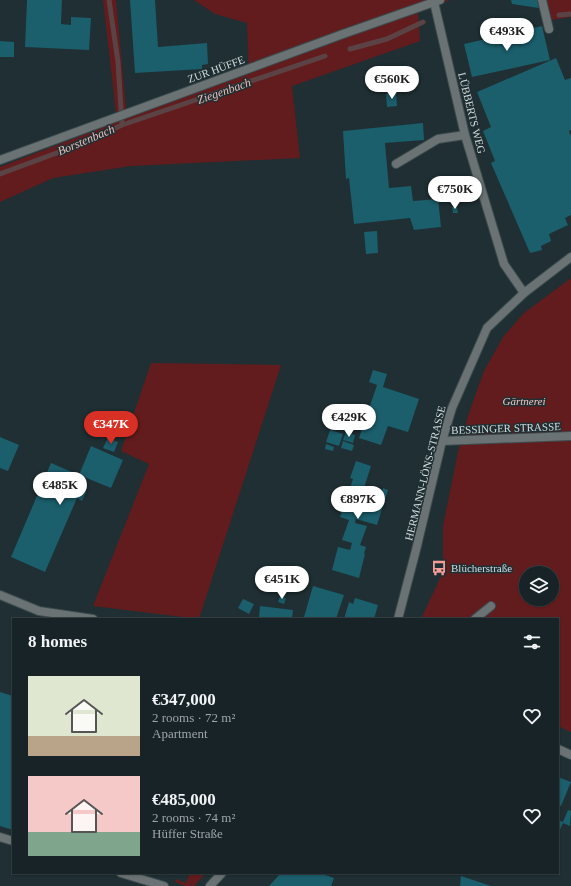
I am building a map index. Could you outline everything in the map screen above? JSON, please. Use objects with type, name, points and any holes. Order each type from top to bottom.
[{"type":"street","points":[[542,0],[549,29]]},
{"type":"street","name":"ZUR HÜFFE","points":[[0,160],[118,115],[437,1]]},
{"type":"street","name":"LÜBBERTS WEG","points":[[437,1],[465,135],[504,264],[524,293]]},
{"type":"street","points":[[396,164],[438,139],[465,135]]},
{"type":"street","name":"HERMANN-LÖNS-STRASSE","points":[[398,618],[442,441],[452,408],[487,328],[524,293],[571,257]]},
{"type":"street","name":"BESSINGER STRASSE","points":[[442,441],[571,436]]},
{"type":"street","points":[[0,595],[39,611],[86,618]]},
{"type":"street","points":[[476,618],[491,606]]},
{"type":"street","points":[[559,749],[571,755]]},
{"type":"street","points":[[0,837],[12,841]]},
{"type":"street","points":[[124,874],[164,886]]},
{"type":"street","points":[[210,886],[221,874]]},
{"type":"green space","points":[[103,0],[116,0],[126,109],[116,113]]},
{"type":"green space","points":[[194,0],[450,0],[418,13],[420,41],[292,86],[300,158],[131,166],[53,178],[0,202],[0,167],[195,92],[249,74],[247,23],[215,14]]},
{"type":"green space","points":[[547,0],[571,0],[571,17],[552,20]]},
{"type":"green space","name":"Gärtnerei","points":[[571,278],[571,732],[559,726],[559,618],[421,618],[443,572],[443,526],[458,452],[469,413],[484,371],[503,337],[524,313]]},
{"type":"green space","points":[[151,363],[281,365],[199,618],[93,606],[149,464],[121,451]]},
{"type":"green space","points":[[190,874],[205,874],[194,886],[186,886],[175,882],[176,879],[186,883]]},
{"type":"building","points":[[27,0],[62,0],[61,24],[71,25],[71,17],[91,18],[89,50],[25,47]]},
{"type":"building","points":[[130,0],[155,0],[158,47],[207,43],[208,64],[202,65],[202,69],[135,73]]},
{"type":"building","points":[[511,0],[537,0],[539,8],[512,4]]},
{"type":"building","points":[[542,26],[550,60],[472,77],[464,44]]},
{"type":"building","points":[[0,41],[14,42],[14,57],[0,57]]},
{"type":"building","points":[[556,58],[565,80],[571,78],[571,130],[569,131],[571,136],[571,215],[565,218],[568,225],[549,234],[551,241],[541,246],[542,250],[530,253],[491,163],[495,161],[483,131],[491,127],[477,92]]},
{"type":"building","points":[[396,93],[397,106],[387,107],[386,94]]},
{"type":"building","points":[[423,123],[424,140],[385,143],[389,188],[411,186],[413,201],[438,199],[441,227],[414,230],[410,218],[354,224],[349,178],[346,179],[343,131]]},
{"type":"building","points":[[452,207],[457,207],[458,213],[453,213]]},
{"type":"building","points":[[377,231],[378,253],[366,254],[364,232]]},
{"type":"building","points":[[373,370],[387,374],[383,387],[419,399],[408,432],[388,426],[381,445],[359,438],[377,385],[369,382]]},
{"type":"building","points":[[330,430],[343,434],[339,446],[326,442]]},
{"type":"building","points":[[346,432],[355,435],[353,443],[343,440]]},
{"type":"building","points":[[0,437],[19,445],[8,471],[0,468]]},
{"type":"building","points":[[108,438],[118,442],[114,452],[103,448]]},
{"type":"building","points":[[343,441],[354,445],[352,451],[341,448]]},
{"type":"building","points":[[326,444],[334,447],[333,451],[325,449]]},
{"type":"building","points":[[91,446],[123,460],[111,488],[84,477],[79,489],[86,492],[82,501],[77,498],[45,572],[11,557],[51,463],[79,475]]},
{"type":"building","points":[[356,461],[371,466],[364,488],[381,493],[383,488],[388,490],[377,525],[356,519],[355,523],[367,526],[360,545],[366,547],[359,578],[332,570],[338,547],[350,550],[352,543],[342,540],[349,520],[340,517],[353,479],[350,478]]},
{"type":"building","points":[[313,586],[344,595],[336,618],[304,617]]},
{"type":"building","points":[[280,596],[286,598],[284,604],[278,602]]},
{"type":"building","points":[[355,598],[378,605],[374,618],[344,618],[349,602],[353,604]]},
{"type":"building","points":[[243,599],[254,604],[249,614],[238,608]]},
{"type":"building","points":[[260,606],[293,610],[292,618],[259,618]]},
{"type":"building","points":[[0,692],[12,696],[12,830],[0,826]]},
{"type":"building","points":[[559,777],[571,782],[561,806],[559,805]]},
{"type":"building","points":[[568,810],[571,811],[570,826],[563,823],[559,832],[559,820],[563,822]]},
{"type":"building","points":[[280,874],[322,874],[334,878],[331,886],[269,886]]},
{"type":"building","points":[[461,876],[491,886],[460,886]]},
{"type":"waterway","name":"Ziegenbach","points":[[0,174],[81,144],[122,125],[118,62],[109,0]]},
{"type":"waterway","name":"Ziegenbach","points":[[559,15],[571,14]]},
{"type":"waterway","name":"Ziegenbach","points":[[350,49],[387,39],[423,22]]},
{"type":"waterway","name":"Ziegenbach","points":[[122,125],[325,56]]},
{"type":"place","name":"Blücherstraße","points":[[439,568]]},
{"type":"water label","name":"Borstenbach","points":[[86,140]]}]
